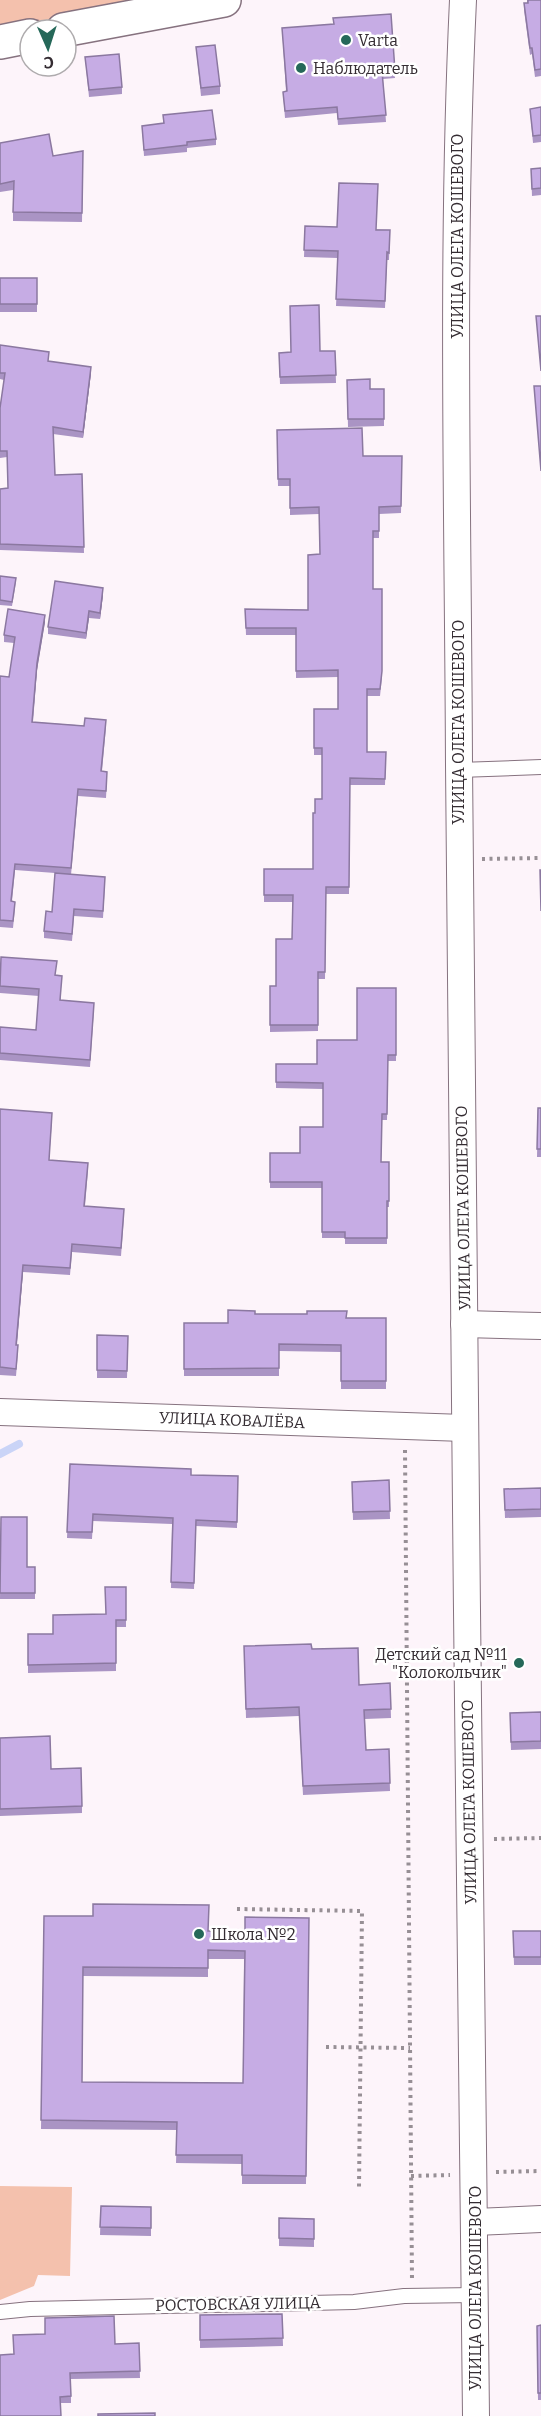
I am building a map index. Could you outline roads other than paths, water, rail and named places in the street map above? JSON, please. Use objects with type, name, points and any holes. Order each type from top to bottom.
[{"type":"street","points":[[78,27],[224,0]]},
{"type":"street","name":"УЛИЦА ОЛЕГА КОШЕВОГО","points":[[463,0],[456,168],[459,860],[476,2416]]},
{"type":"street","points":[[0,42],[18,38]]},
{"type":"street","points":[[464,1324],[541,1326]]},
{"type":"street","name":"УЛИЦА КОВАЛЁВА","points":[[0,1412],[464,1428]]},
{"type":"street","points":[[475,2222],[541,2219]]},
{"type":"lane","points":[[459,770],[541,767]]},
{"type":"lane","name":"РОСТОВСКАЯ УЛИЦА","points":[[0,2312],[30,2309],[354,2302],[412,2296],[475,2295]]},
{"type":"waterway","points":[[0,1454],[19,1444]]},
{"type":"place","name":"Varta","points":[[346,40]]},
{"type":"place","name":"Наблюдатель","points":[[301,68]]},
{"type":"place","name":"Детский сад №11 \"Колокольчик\"","points":[[519,1663]]},
{"type":"place","name":"Школа №2","points":[[199,1934]]}]
